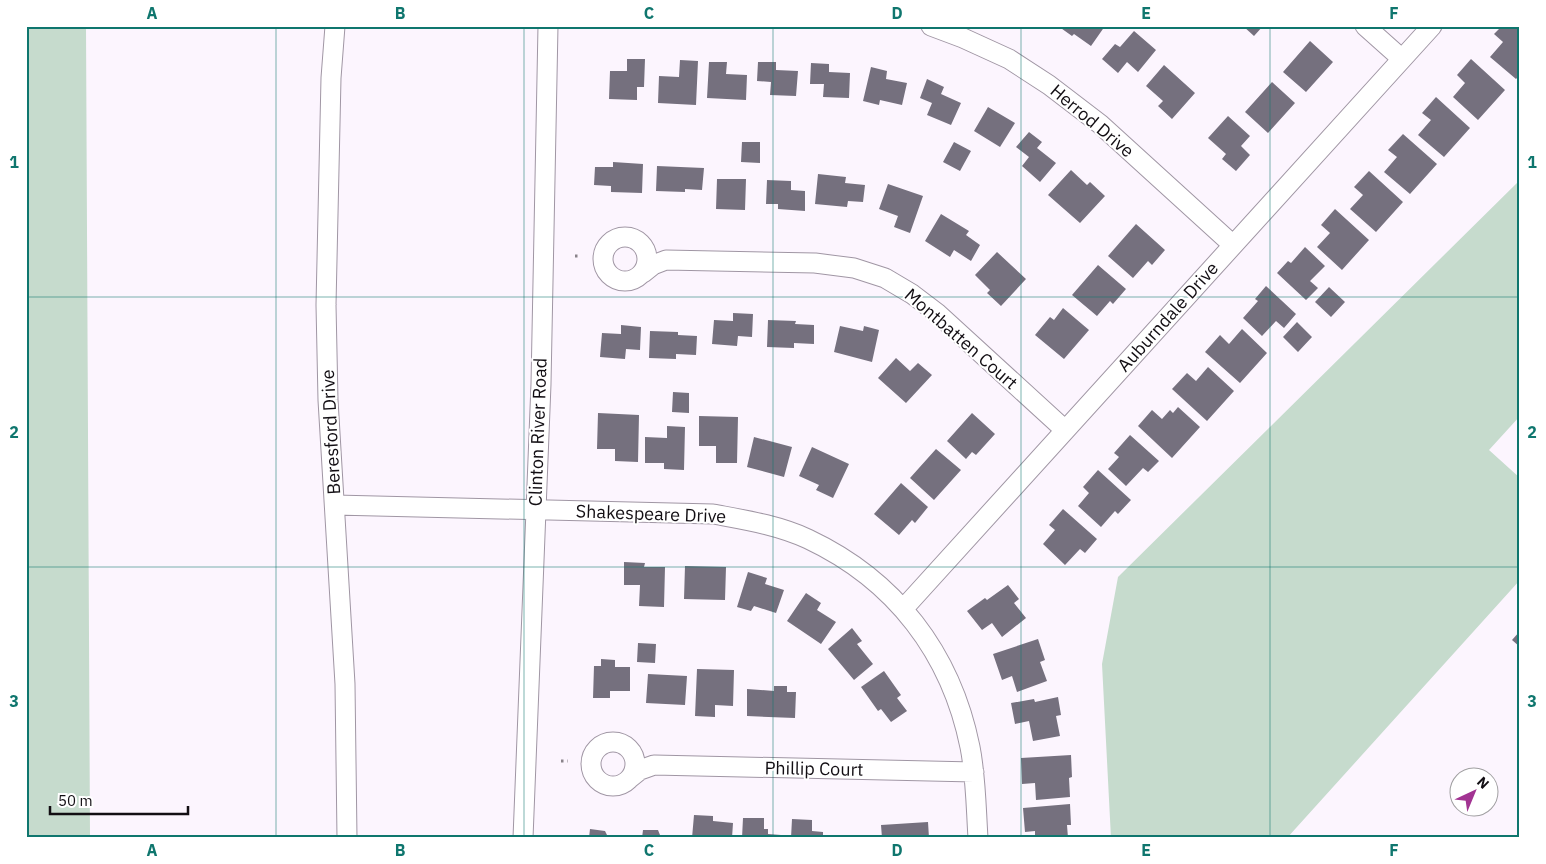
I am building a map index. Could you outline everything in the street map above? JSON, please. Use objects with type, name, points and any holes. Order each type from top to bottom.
[{"type":"street","name":"Beresford Drive","points":[[335,26],[331,78],[326,305],[328,400],[345,684],[346,838]]},
{"type":"street","name":"Clinton River Road","points":[[523,838],[541,384],[548,26]]},
{"type":"street","name":"Herrod Drive","points":[[931,26],[1009,59],[1049,85],[1100,124],[1233,245]]},
{"type":"street","points":[[1365,26],[1402,59]]},
{"type":"street","name":"Auburndale Drive","points":[[904,608],[1432,26]]},
{"type":"street","name":"Montbatten Court","points":[[666,260],[642,246],[637,240],[630,238],[616,239],[605,249],[603,263],[610,276],[622,282],[630,281],[653,265],[666,260],[815,263],[854,268],[885,278],[912,294],[937,313],[1065,430]]},
{"type":"street","points":[[642,246],[646,252],[647,260],[643,273]]},
{"type":"street","name":"Shakespeare Drive","points":[[335,505],[713,514],[767,524],[807,538],[849,562],[904,608],[916,624],[942,668],[955,696],[964,723],[974,772],[978,838]]},
{"type":"street","name":"Phillip Court","points":[[654,765],[618,742],[611,741],[598,747],[593,752],[591,759],[593,773],[597,779],[603,784],[610,786],[617,785],[640,770],[654,765],[974,772]]},
{"type":"street","points":[[630,778],[635,764],[631,750]]},
{"type":"path","points":[[575,256],[580,256]]},
{"type":"path","points":[[561,761],[568,761]]},
{"type":"green space","points":[[26,26],[86,26],[90,838],[26,838]]},
{"type":"green space","points":[[1520,180],[1520,416],[1489,450],[1520,478],[1520,580],[1287,838],[1111,838],[1102,664],[1118,577]]},
{"type":"building","points":[[1058,26],[1105,26],[1091,46]]},
{"type":"building","points":[[1243,26],[1263,26],[1254,36]]},
{"type":"building","points":[[1502,26],[1517,26],[1520,29],[1520,75],[1516,79],[1490,57],[1503,42],[1494,34]]},
{"type":"building","points":[[1134,31],[1156,50],[1138,72],[1127,62],[1118,73],[1102,59],[1115,44],[1120,47]]},
{"type":"building","points":[[1310,41],[1333,62],[1306,92],[1283,72]]},
{"type":"building","points":[[627,59],[645,59],[644,87],[637,87],[637,100],[609,99],[610,71],[627,71]]},
{"type":"building","points":[[1471,59],[1505,90],[1478,120],[1453,97],[1465,83],[1457,75]]},
{"type":"building","points":[[680,60],[698,61],[696,105],[658,103],[659,76],[679,77]]},
{"type":"building","points":[[709,62],[727,62],[726,74],[747,75],[746,100],[707,98]]},
{"type":"building","points":[[758,62],[776,62],[776,70],[798,71],[796,96],[770,95],[771,82],[757,81]]},
{"type":"building","points":[[811,63],[829,64],[829,72],[850,73],[849,98],[823,97],[824,84],[810,84]]},
{"type":"building","points":[[1164,65],[1195,93],[1172,119],[1158,106],[1163,101],[1146,86]]},
{"type":"building","points":[[871,67],[887,71],[886,79],[907,83],[902,105],[880,100],[879,105],[863,101]]},
{"type":"building","points":[[927,79],[944,87],[941,94],[961,103],[951,125],[927,115],[932,103],[920,98]]},
{"type":"building","points":[[1272,82],[1295,103],[1268,133],[1245,112]]},
{"type":"building","points":[[1436,97],[1470,128],[1444,157],[1418,135],[1431,120],[1422,113]]},
{"type":"building","points":[[988,107],[1015,123],[1000,147],[974,131]]},
{"type":"building","points":[[1228,116],[1250,136],[1241,146],[1250,155],[1236,171],[1222,159],[1226,154],[1208,138]]},
{"type":"building","points":[[1029,132],[1042,142],[1037,148],[1056,163],[1040,182],[1022,166],[1029,157],[1016,147]]},
{"type":"building","points":[[1403,134],[1437,164],[1410,194],[1384,172],[1397,157],[1388,150]]},
{"type":"building","points":[[742,142],[760,142],[760,163],[741,162]]},
{"type":"building","points":[[954,142],[971,151],[960,171],[943,162]]},
{"type":"building","points":[[613,162],[643,164],[642,193],[611,192],[611,186],[594,185],[595,167],[613,167]]},
{"type":"building","points":[[657,166],[704,168],[702,190],[685,189],[685,192],[656,191]]},
{"type":"building","points":[[1071,170],[1087,185],[1090,182],[1105,196],[1080,223],[1048,195]]},
{"type":"building","points":[[1369,171],[1403,202],[1376,232],[1350,209],[1363,195],[1354,187]]},
{"type":"building","points":[[818,174],[846,177],[845,183],[865,185],[863,202],[848,201],[847,207],[815,204]]},
{"type":"building","points":[[717,179],[746,179],[745,210],[716,209]]},
{"type":"building","points":[[767,180],[791,181],[791,190],[805,191],[805,211],[778,209],[778,204],[766,204]]},
{"type":"building","points":[[888,184],[923,196],[910,233],[894,227],[898,216],[879,209]]},
{"type":"building","points":[[1335,209],[1369,240],[1342,270],[1317,247],[1330,233],[1321,225]]},
{"type":"building","points":[[941,214],[969,231],[966,235],[980,245],[971,261],[954,250],[950,257],[925,241]]},
{"type":"building","points":[[1136,224],[1165,250],[1152,265],[1148,261],[1133,278],[1108,256]]},
{"type":"building","points":[[1305,247],[1325,266],[1310,281],[1318,288],[1306,300],[1277,273],[1288,261],[1291,263]]},
{"type":"building","points":[[997,252],[1026,279],[1001,306],[987,293],[990,290],[975,275]]},
{"type":"building","points":[[1098,265],[1126,289],[1113,304],[1110,301],[1097,316],[1072,295]]},
{"type":"building","points":[[1266,286],[1296,314],[1284,328],[1276,321],[1262,336],[1243,318],[1258,301],[1255,299]]},
{"type":"building","points":[[1329,287],[1345,302],[1331,317],[1315,302]]},
{"type":"building","points":[[1063,308],[1089,330],[1064,359],[1035,335],[1050,317],[1054,320]]},
{"type":"building","points":[[733,313],[753,314],[752,337],[738,336],[737,346],[712,344],[714,320],[733,321]]},
{"type":"building","points":[[768,320],[796,321],[795,324],[814,325],[814,344],[794,343],[794,348],[767,347]]},
{"type":"building","points":[[1297,322],[1312,337],[1298,352],[1283,337]]},
{"type":"building","points":[[621,325],[641,327],[640,350],[626,349],[625,359],[600,357],[602,333],[621,334]]},
{"type":"building","points":[[840,326],[863,331],[864,326],[879,330],[872,362],[834,352]]},
{"type":"building","points":[[1242,329],[1267,353],[1240,383],[1205,352],[1220,335],[1229,344]]},
{"type":"building","points":[[650,331],[678,332],[678,335],[697,336],[696,355],[676,354],[676,359],[649,358]]},
{"type":"building","points":[[896,358],[910,371],[918,363],[932,375],[906,403],[878,378]]},
{"type":"building","points":[[1208,367],[1234,391],[1207,421],[1172,389],[1187,373],[1196,381]]},
{"type":"building","points":[[673,392],[689,393],[689,413],[672,412]]},
{"type":"building","points":[[1178,407],[1200,427],[1172,458],[1138,426],[1152,410],[1162,419],[1170,410],[1173,413]]},
{"type":"building","points":[[598,413],[639,415],[638,462],[615,461],[615,449],[597,449]]},
{"type":"building","points":[[972,413],[995,434],[976,455],[972,452],[966,459],[947,441]]},
{"type":"building","points":[[699,416],[738,417],[737,463],[716,463],[716,446],[699,446]]},
{"type":"building","points":[[667,426],[685,427],[684,470],[664,469],[664,463],[645,463],[645,437],[667,438]]},
{"type":"building","points":[[1130,435],[1159,461],[1148,472],[1143,468],[1126,486],[1108,469],[1119,457],[1114,453]]},
{"type":"building","points":[[754,437],[792,447],[784,477],[747,467]]},
{"type":"building","points":[[812,447],[849,464],[833,498],[816,490],[819,485],[799,476]]},
{"type":"building","points":[[936,449],[961,470],[934,500],[910,478]]},
{"type":"building","points":[[1098,470],[1131,500],[1118,514],[1115,511],[1101,527],[1078,506],[1089,493],[1083,487]]},
{"type":"building","points":[[901,483],[928,507],[915,523],[912,520],[899,535],[874,514]]},
{"type":"building","points":[[1063,509],[1097,539],[1085,553],[1080,549],[1065,565],[1043,544],[1055,530],[1049,525]]},
{"type":"building","points":[[624,562],[645,563],[644,567],[665,567],[664,607],[639,606],[640,585],[624,585]]},
{"type":"building","points":[[685,566],[726,567],[725,600],[684,599]]},
{"type":"building","points":[[748,572],[767,578],[765,584],[784,590],[776,613],[754,606],[751,611],[737,607]]},
{"type":"building","points":[[1008,585],[1019,599],[1014,603],[1026,618],[1002,637],[992,623],[982,630],[967,611]]},
{"type":"building","points":[[806,593],[821,603],[817,610],[836,622],[821,644],[787,621]]},
{"type":"building","points":[[852,628],[862,641],[857,644],[873,664],[854,680],[828,649]]},
{"type":"building","points":[[1520,631],[1520,647],[1512,640]]},
{"type":"building","points":[[1038,639],[1045,660],[1040,662],[1047,681],[1017,692],[1012,676],[1002,680],[993,654]]},
{"type":"building","points":[[638,643],[656,644],[655,663],[637,662]]},
{"type":"building","points":[[601,659],[615,660],[615,667],[630,667],[630,691],[610,691],[610,698],[593,698],[594,666],[601,666]]},
{"type":"building","points":[[697,669],[734,670],[733,706],[715,705],[715,717],[695,716]]},
{"type":"building","points":[[884,671],[901,695],[897,698],[907,711],[891,722],[881,709],[878,711],[861,687]]},
{"type":"building","points":[[648,674],[687,676],[685,705],[646,703]]},
{"type":"building","points":[[774,686],[787,686],[787,692],[796,692],[795,718],[747,716],[747,689],[774,691]]},
{"type":"building","points":[[1058,697],[1061,715],[1056,716],[1060,736],[1033,741],[1029,721],[1015,724],[1011,703],[1034,699],[1035,702]]},
{"type":"building","points":[[1071,755],[1072,777],[1069,778],[1070,797],[1036,800],[1035,783],[1022,784],[1021,758]]},
{"type":"building","points":[[1070,804],[1071,825],[1067,825],[1068,838],[1035,838],[1035,831],[1025,832],[1023,808]]},
{"type":"building","points":[[694,815],[713,816],[713,821],[733,823],[732,838],[692,838]]},
{"type":"building","points":[[743,818],[764,818],[764,829],[768,829],[768,834],[781,835],[781,838],[742,838]]},
{"type":"building","points":[[792,819],[812,820],[812,831],[823,832],[823,836],[831,836],[831,838],[791,838]]},
{"type":"building","points":[[928,822],[929,838],[882,838],[881,825]]},
{"type":"building","points":[[590,829],[605,831],[607,835],[628,836],[628,838],[589,838]]},
{"type":"building","points":[[643,830],[658,830],[660,835],[678,836],[678,838],[642,838]]}]
